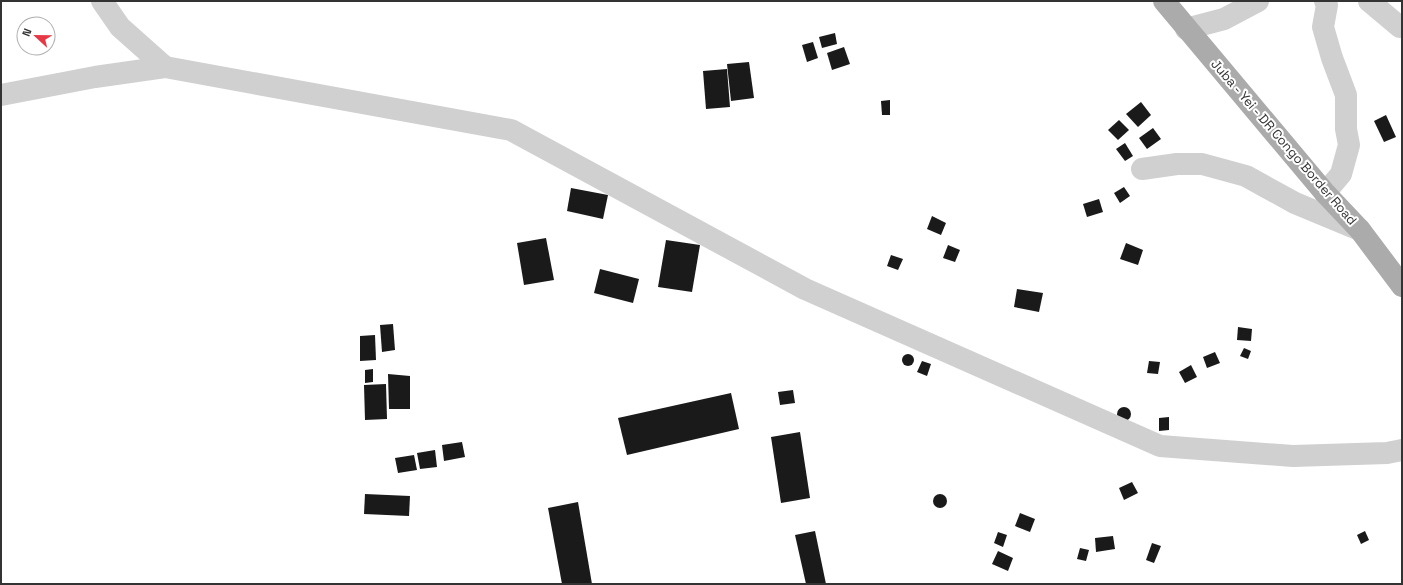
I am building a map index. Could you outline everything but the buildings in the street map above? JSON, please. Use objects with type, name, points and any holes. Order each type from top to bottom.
[{"type":"main road","name":"Juba - Yei - DR Congo Border Road","points":[[1164,1],[1325,193],[1360,230],[1402,286]]},
{"type":"street","points":[[102,1],[120,27],[165,67]]},
{"type":"street","points":[[1186,29],[1224,19],[1258,1]]},
{"type":"street","points":[[1325,1],[1327,4],[1323,27],[1332,58],[1346,96],[1346,129],[1349,145],[1341,174],[1325,193]]},
{"type":"street","points":[[1369,1],[1400,27]]},
{"type":"street","points":[[1,96],[95,77],[165,67],[511,130],[805,289],[1160,446],[1293,456],[1387,453],[1402,450]]},
{"type":"street","points":[[1142,169],[1178,164],[1202,164],[1246,176],[1295,203],[1360,230]]}]
